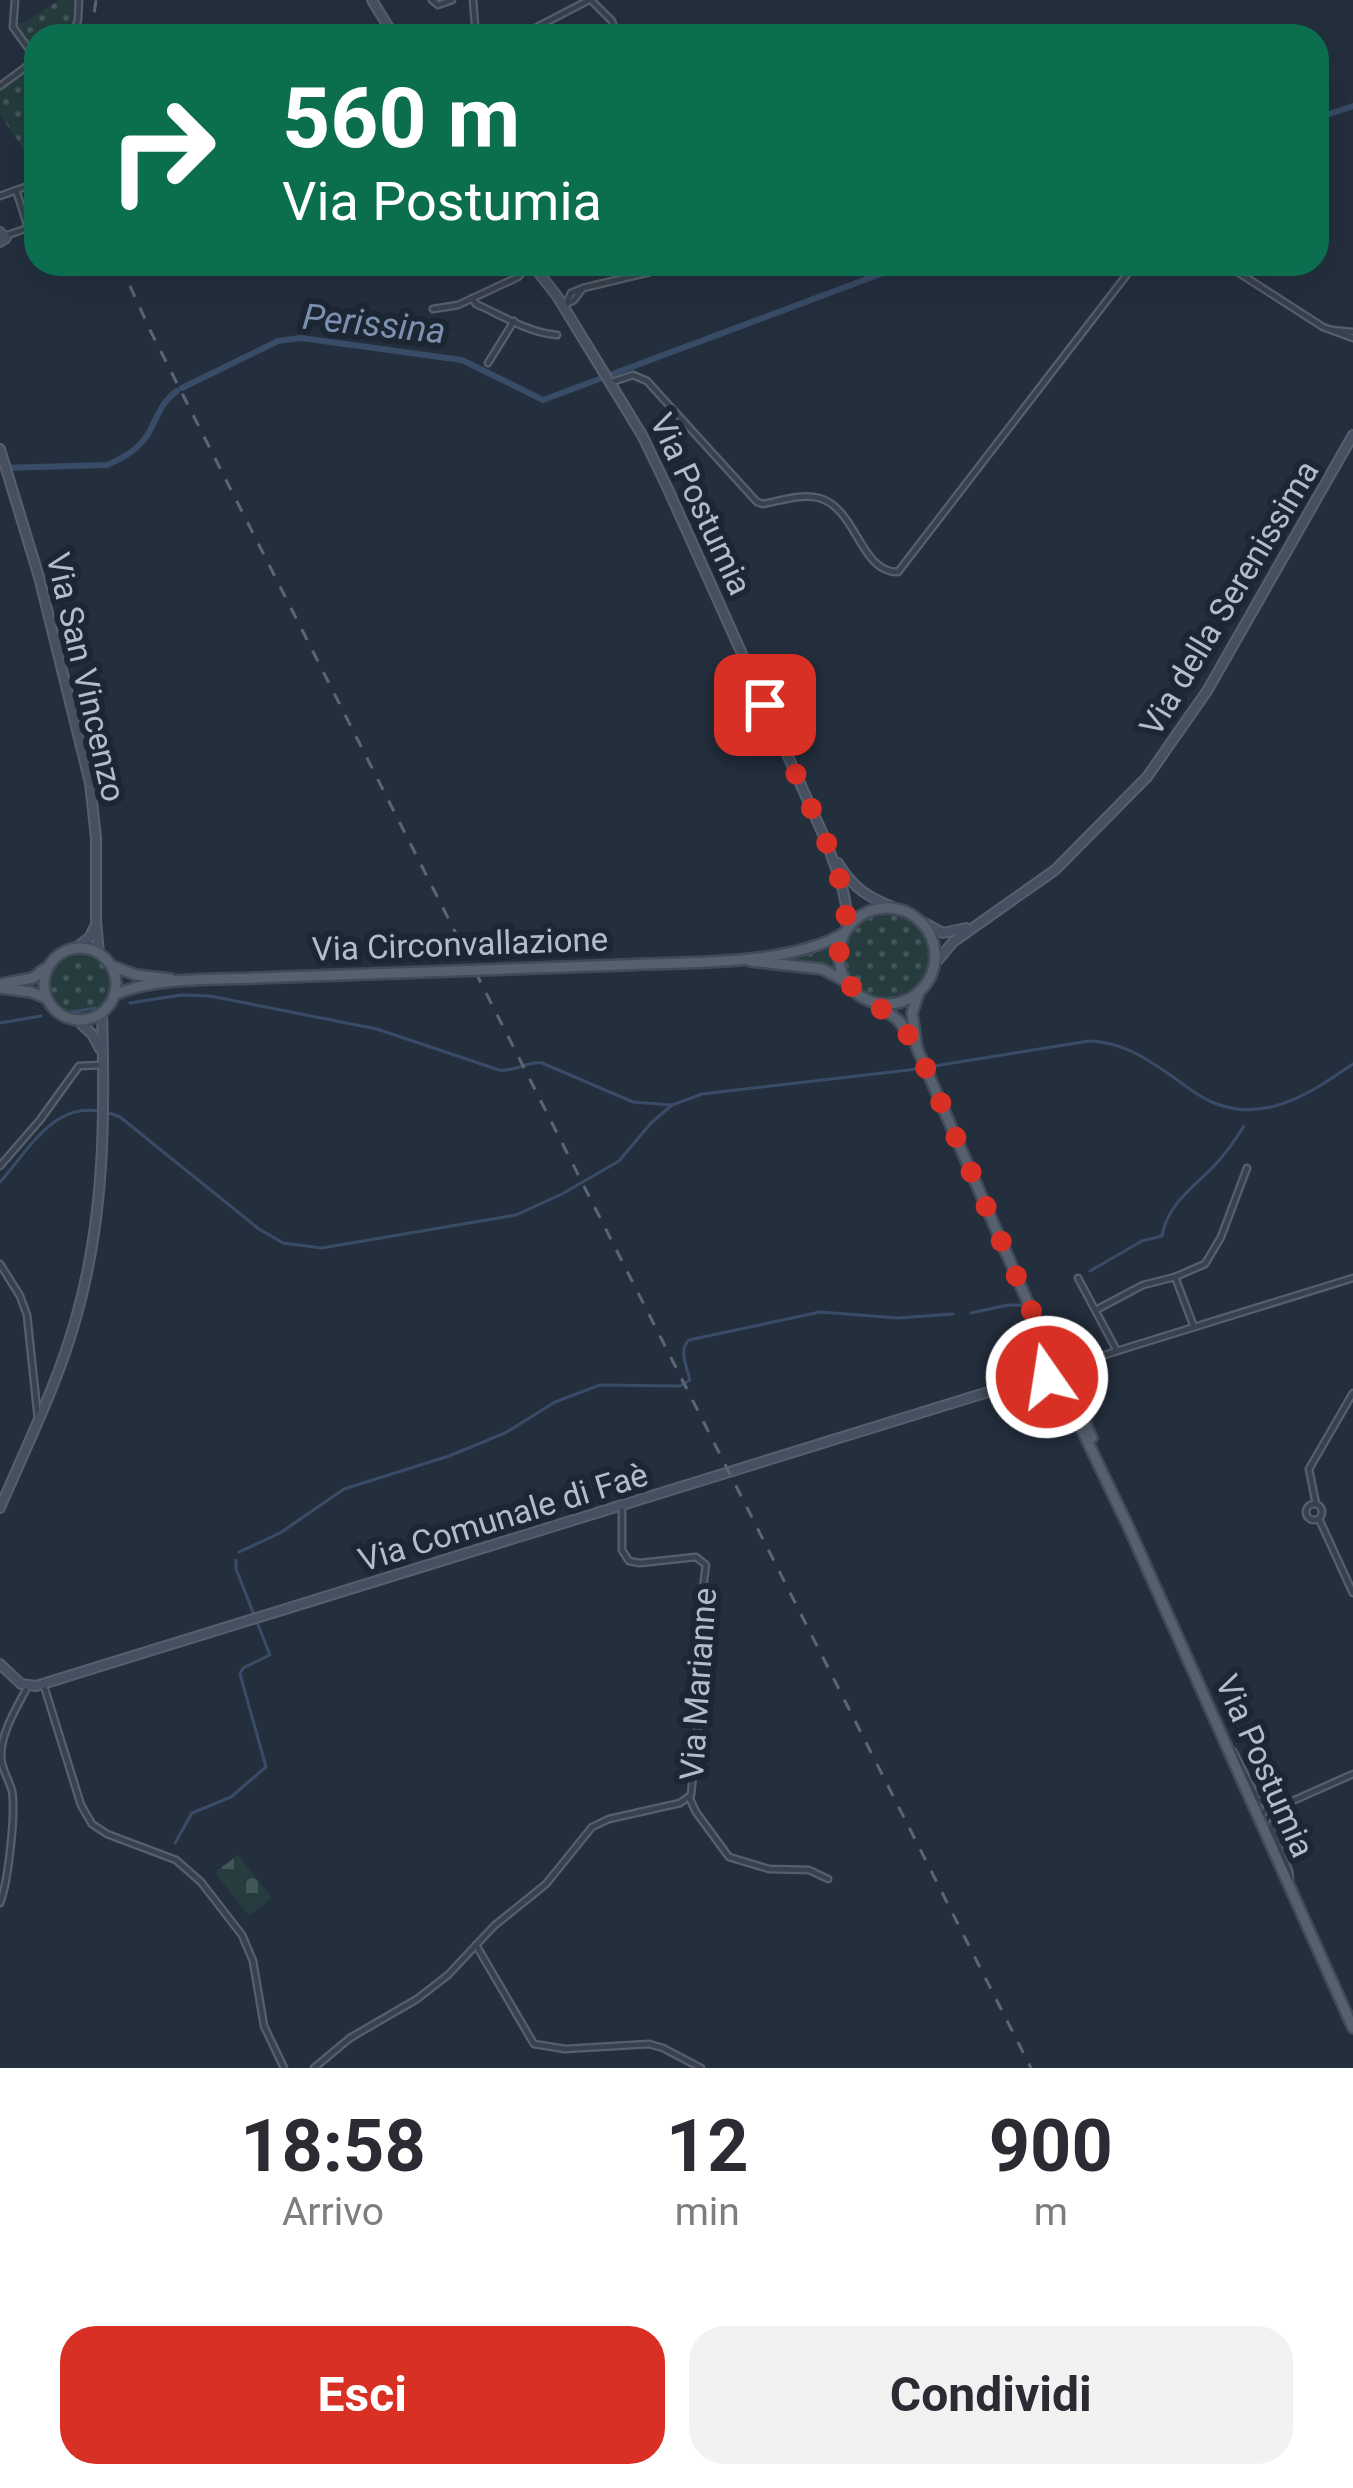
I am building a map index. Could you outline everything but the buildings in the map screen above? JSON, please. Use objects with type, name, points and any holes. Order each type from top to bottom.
[{"type":"main road","points":[[898,909],[921,921],[933,943],[934,965],[919,992],[891,1004],[875,1003],[855,992],[838,960],[845,931],[857,918],[870,910],[898,909]]},
{"type":"main road","name":"Via Circonvallazione","points":[[111,966],[136,975],[183,980],[623,965],[738,959],[828,943],[845,931]]},
{"type":"main road","points":[[77,947],[99,953],[116,980],[115,995],[103,1013],[77,1020],[57,1012],[46,998],[0,986],[33,978],[61,952],[77,947]]},
{"type":"main road","name":"Via Circonvallazione","points":[[738,959],[822,969],[846,982]]},
{"type":"main road","points":[[46,998],[48,965]]},
{"type":"main road","name":"Via Circonvallazione","points":[[115,995],[183,980]]},
{"type":"main road","name":"Via Postumia","points":[[919,992],[912,1013],[925,1069],[1055,1371],[1353,2028]]},
{"type":"main road","name":"Via Postumia","points":[[875,1003],[898,1020],[917,1048]]},
{"type":"street","points":[[14,0],[13,27],[24,43]]},
{"type":"street","points":[[432,0],[438,5],[452,0]]},
{"type":"street","points":[[543,24],[590,0],[613,24]]},
{"type":"street","points":[[0,196],[24,187]]},
{"type":"street","points":[[16,190],[24,206]]},
{"type":"street","points":[[433,310],[458,304],[519,276]]},
{"type":"street","name":"Via Postumia","points":[[539,276],[564,305],[642,434],[668,489],[826,841],[846,897],[845,931]]},
{"type":"street","points":[[564,305],[569,294],[583,288],[633,276]]},
{"type":"street","points":[[609,383],[640,376],[757,502],[823,499],[841,512],[878,566],[898,572],[1127,276]]},
{"type":"street","points":[[1244,276],[1323,327],[1353,335]]},
{"type":"street","points":[[472,298],[514,321],[557,335]]},
{"type":"street","points":[[488,363],[514,321]]},
{"type":"street","name":"Via della Serenissima","points":[[934,965],[949,946],[1055,870],[1126,801],[1166,753],[1207,691],[1353,435]]},
{"type":"street","name":"Via San Vincenzo","points":[[0,448],[39,577],[90,784],[99,953]]},
{"type":"street","name":"Via Postumia","points":[[826,841],[853,884],[872,899],[898,909]]},
{"type":"street","points":[[77,947],[91,937],[96,921]]},
{"type":"street","points":[[921,921],[935,931],[950,933],[979,924]]},
{"type":"street","points":[[0,1508],[70,1337],[93,1246],[103,1167],[103,1013]]},
{"type":"street","points":[[77,1020],[96,1040],[102,1061]]},
{"type":"street","points":[[0,1166],[79,1066],[102,1061]]},
{"type":"street","points":[[1096,1310],[1143,1286],[1202,1266],[1221,1237],[1247,1168]]},
{"type":"street","points":[[0,1264],[24,1305],[39,1420]]},
{"type":"street","points":[[1175,1277],[1194,1328]]},
{"type":"street","points":[[1078,1278],[1117,1351]]},
{"type":"street","points":[[1055,1371],[1353,1278]]},
{"type":"street","name":"Via Comunale di Faè","points":[[28,1686],[1055,1371]]},
{"type":"street","points":[[1353,1393],[1309,1469],[1314,1504],[1322,1512],[1319,1519],[1353,1593]]},
{"type":"street","points":[[1314,1504],[1306,1514],[1311,1520],[1319,1519]]},
{"type":"street","name":"Via Marianne","points":[[622,1505],[622,1545],[629,1561],[696,1558],[706,1565],[698,1633],[696,1770],[689,1797],[696,1812],[729,1857],[769,1869],[809,1870],[828,1879]]},
{"type":"street","points":[[0,1664],[28,1686],[0,1754],[13,1795],[0,1903]]},
{"type":"street","points":[[43,1684],[81,1805],[92,1824],[185,1866],[242,1935],[253,1961],[264,2026],[284,2068]]},
{"type":"street","points":[[1226,1744],[1238,1758],[1256,1798],[1267,1806],[1280,1807]]},
{"type":"street","points":[[1259,1817],[1353,1774]]},
{"type":"street","name":"Via Marianne","points":[[314,2068],[350,2038],[433,1987],[494,1926],[546,1884],[592,1827],[689,1797]]},
{"type":"street","points":[[1280,1807],[1271,1827],[1291,1888]]},
{"type":"street","points":[[476,1945],[534,2044],[565,2049],[649,2044],[701,2068]]},
{"type":"green space","points":[[59,0],[76,0],[71,24],[24,24],[24,37],[15,23],[24,23]]},
{"type":"green space","points":[[24,69],[24,150],[0,115],[0,86]]},
{"type":"green space","points":[[887,912],[903,915],[917,925],[927,939],[927,971],[917,985],[903,995],[887,998],[871,995],[857,985],[847,971],[844,955],[847,939],[857,925],[871,915]]},
{"type":"green space","points":[[836,942],[836,971],[758,959]]},
{"type":"green space","points":[[80,951],[104,960],[113,984],[104,1008],[80,1017],[56,1008],[47,984],[56,960]]},
{"type":"green space","points":[[238,1855],[272,1898],[249,1916],[217,1875]]},
{"type":"waterway","points":[[1329,114],[1353,106]]},
{"type":"waterway","name":"Perissina","points":[[182,388],[278,341],[301,338],[462,360],[543,400],[875,276]]},
{"type":"waterway","name":"Perissina","points":[[0,468],[107,465],[140,445],[163,405],[177,391]]},
{"type":"waterway","points":[[130,1003],[210,996],[377,1029],[499,1070],[542,1063],[633,1102],[671,1105]]},
{"type":"waterway","points":[[71,1012],[95,1008]]},
{"type":"waterway","points":[[0,1023],[41,1016]]},
{"type":"waterway","points":[[0,1182],[51,1125],[81,1111],[99,1111],[120,1117],[259,1229],[283,1243],[322,1248],[516,1215],[619,1161],[672,1105],[702,1094],[909,1070],[1089,1041],[1139,1055],[1214,1103],[1252,1110],[1288,1102],[1353,1064]]},
{"type":"waterway","points":[[1090,1271],[1142,1241],[1162,1236],[1178,1202],[1221,1158],[1244,1126]]},
{"type":"waterway","points":[[971,1313],[1022,1305]]},
{"type":"waterway","points":[[239,1552],[280,1533],[344,1489],[449,1456],[505,1433],[555,1402],[600,1385],[680,1386],[690,1380],[684,1354],[689,1340],[820,1312],[898,1318],[953,1314]]},
{"type":"waterway","points":[[175,1843],[192,1813],[231,1797],[266,1767],[240,1674],[270,1655],[236,1560]]},
{"type":"railway","points":[[93,24],[96,0]]},
{"type":"railway","points":[[125,276],[1031,2068]]},
{"type":"route","points":[[765,705],[846,897],[846,929],[838,960],[846,982],[898,1020],[917,1048],[1032,1312],[1045,1348],[1047,1377]]}]
